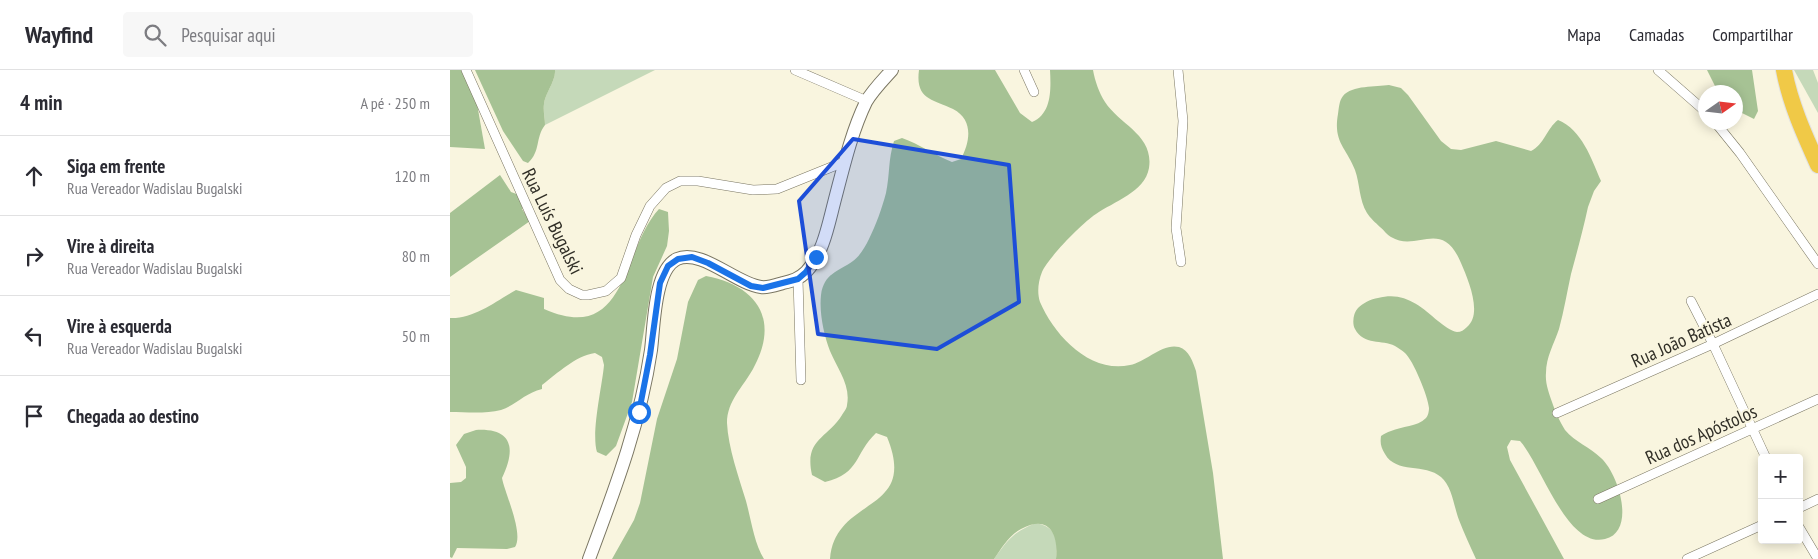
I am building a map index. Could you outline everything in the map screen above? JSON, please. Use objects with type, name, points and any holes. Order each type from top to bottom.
[{"type":"highway","points":[[1784,70],[1787,86],[1803,131],[1818,164]]},
{"type":"main road","points":[[589,559],[622,471],[639,412],[650,355],[660,283],[668,266],[678,259],[692,257],[708,263],[751,286],[763,288],[798,279],[806,272],[816,257],[824,238],[844,162],[867,101],[892,70]]},
{"type":"street","name":"Rua Luís Bugalski","points":[[466,70],[560,280],[569,290],[582,295],[606,291],[621,278],[636,235],[650,206],[666,188],[680,181],[698,181],[753,190],[777,189],[844,162]]},
{"type":"street","points":[[796,70],[867,101]]},
{"type":"street","points":[[1024,70],[1034,92]]},
{"type":"street","points":[[1178,70],[1183,121],[1176,228],[1181,262]]},
{"type":"street","points":[[1658,70],[1698,105]]},
{"type":"street","points":[[1721,130],[1740,153],[1818,264]]},
{"type":"street","points":[[798,279],[801,380]]},
{"type":"street","name":"Rua João Batista","points":[[1558,414],[1818,294]]},
{"type":"street","points":[[1691,301],[1764,454]]},
{"type":"street","name":"Rua dos Apóstolos","points":[[1598,499],[1818,399]]},
{"type":"street","points":[[1803,506],[1818,500]]},
{"type":"street","points":[[1687,559],[1758,527]]},
{"type":"street","points":[[1803,534],[1818,559]]},
{"type":"highlighted area","points":[[853,139],[1009,165],[1019,302],[937,349],[818,334],[799,201]]},
{"type":"green space","points":[[450,70],[471,70],[485,149],[450,147]]},
{"type":"green space","points":[[475,70],[555,70],[554,78],[544,104],[545,125],[535,154],[528,163],[523,161],[503,131]]},
{"type":"green space","points":[[555,70],[655,70],[545,125],[544,104],[554,78]]},
{"type":"green space","points":[[919,70],[995,70],[1020,113],[1032,122],[1039,118],[1047,107],[1050,93],[1050,70],[1093,70],[1105,102],[1134,131],[1146,147],[1149,157],[1149,168],[1141,184],[1135,190],[1090,219],[1058,250],[1042,272],[1038,287],[1039,299],[1046,315],[1064,339],[1088,358],[1101,364],[1115,366],[1130,365],[1160,350],[1173,347],[1179,347],[1188,354],[1196,371],[1213,473],[1223,559],[1056,559],[1056,541],[1053,534],[1045,525],[1038,524],[1030,525],[1013,535],[994,559],[830,559],[835,539],[846,524],[884,493],[892,480],[894,462],[887,437],[876,433],[856,462],[845,474],[825,482],[812,475],[810,463],[814,447],[818,440],[842,415],[847,407],[848,398],[843,377],[830,351],[824,331],[821,316],[823,288],[828,277],[858,257],[869,239],[886,193],[894,141],[902,138],[952,162],[961,159],[968,139],[967,125],[960,114],[932,100],[923,93],[918,80]]},
{"type":"green space","points":[[1707,70],[1752,70],[1758,111],[1754,119],[1743,114],[1743,85],[1714,85]]},
{"type":"green space","points":[[1794,70],[1813,70],[1818,83],[1818,113]]},
{"type":"green space","points":[[1389,85],[1401,88],[1408,95],[1441,141],[1451,149],[1461,150],[1496,141],[1531,151],[1539,145],[1558,120],[1580,138],[1601,181],[1594,191],[1588,207],[1559,329],[1547,361],[1546,377],[1553,405],[1565,430],[1601,458],[1613,476],[1618,488],[1622,514],[1620,525],[1615,534],[1605,539],[1591,539],[1579,531],[1556,502],[1520,441],[1511,440],[1507,447],[1510,460],[1564,559],[1476,559],[1445,481],[1427,470],[1396,464],[1385,454],[1382,447],[1382,435],[1395,429],[1414,425],[1426,418],[1429,411],[1428,402],[1416,370],[1405,353],[1390,344],[1363,338],[1355,329],[1354,316],[1356,310],[1370,300],[1395,296],[1418,305],[1445,326],[1457,332],[1465,329],[1472,321],[1474,314],[1473,296],[1454,249],[1446,242],[1437,239],[1401,241],[1391,237],[1371,219],[1364,208],[1355,170],[1341,144],[1337,131],[1339,105],[1343,96],[1352,90]]},
{"type":"green space","points":[[500,175],[511,192],[522,196],[525,206],[522,209],[530,221],[450,277],[450,213]]},
{"type":"green space","points":[[659,209],[668,212],[669,231],[667,246],[653,277],[632,402],[616,446],[606,456],[597,452],[595,444],[604,365],[602,357],[595,353],[574,361],[542,385],[542,389],[531,393],[506,408],[489,412],[450,412],[450,318],[468,316],[516,290],[544,298],[544,309],[572,317],[592,315],[607,304],[619,288],[647,227]]},
{"type":"green space","points":[[706,276],[739,288],[751,297],[759,308],[764,321],[761,351],[753,369],[736,394],[730,408],[727,423],[734,462],[755,538],[764,559],[612,559],[634,520],[640,503],[657,419],[677,359],[688,302],[698,280]]},
{"type":"green space","points":[[476,430],[488,430],[498,433],[508,442],[509,458],[502,478],[516,523],[517,541],[515,547],[507,549],[457,548],[452,558],[450,557],[450,483],[461,482],[466,478],[466,467],[456,445],[464,434]]},
{"type":"green space","points":[[1036,523],[1048,528],[1055,536],[1057,546],[1056,559],[994,559],[1012,537]]},
{"type":"route","points":[[639,412],[650,355],[660,283],[668,266],[678,259],[692,257],[708,263],[751,286],[763,288],[798,279],[806,272],[816,257]]}]
